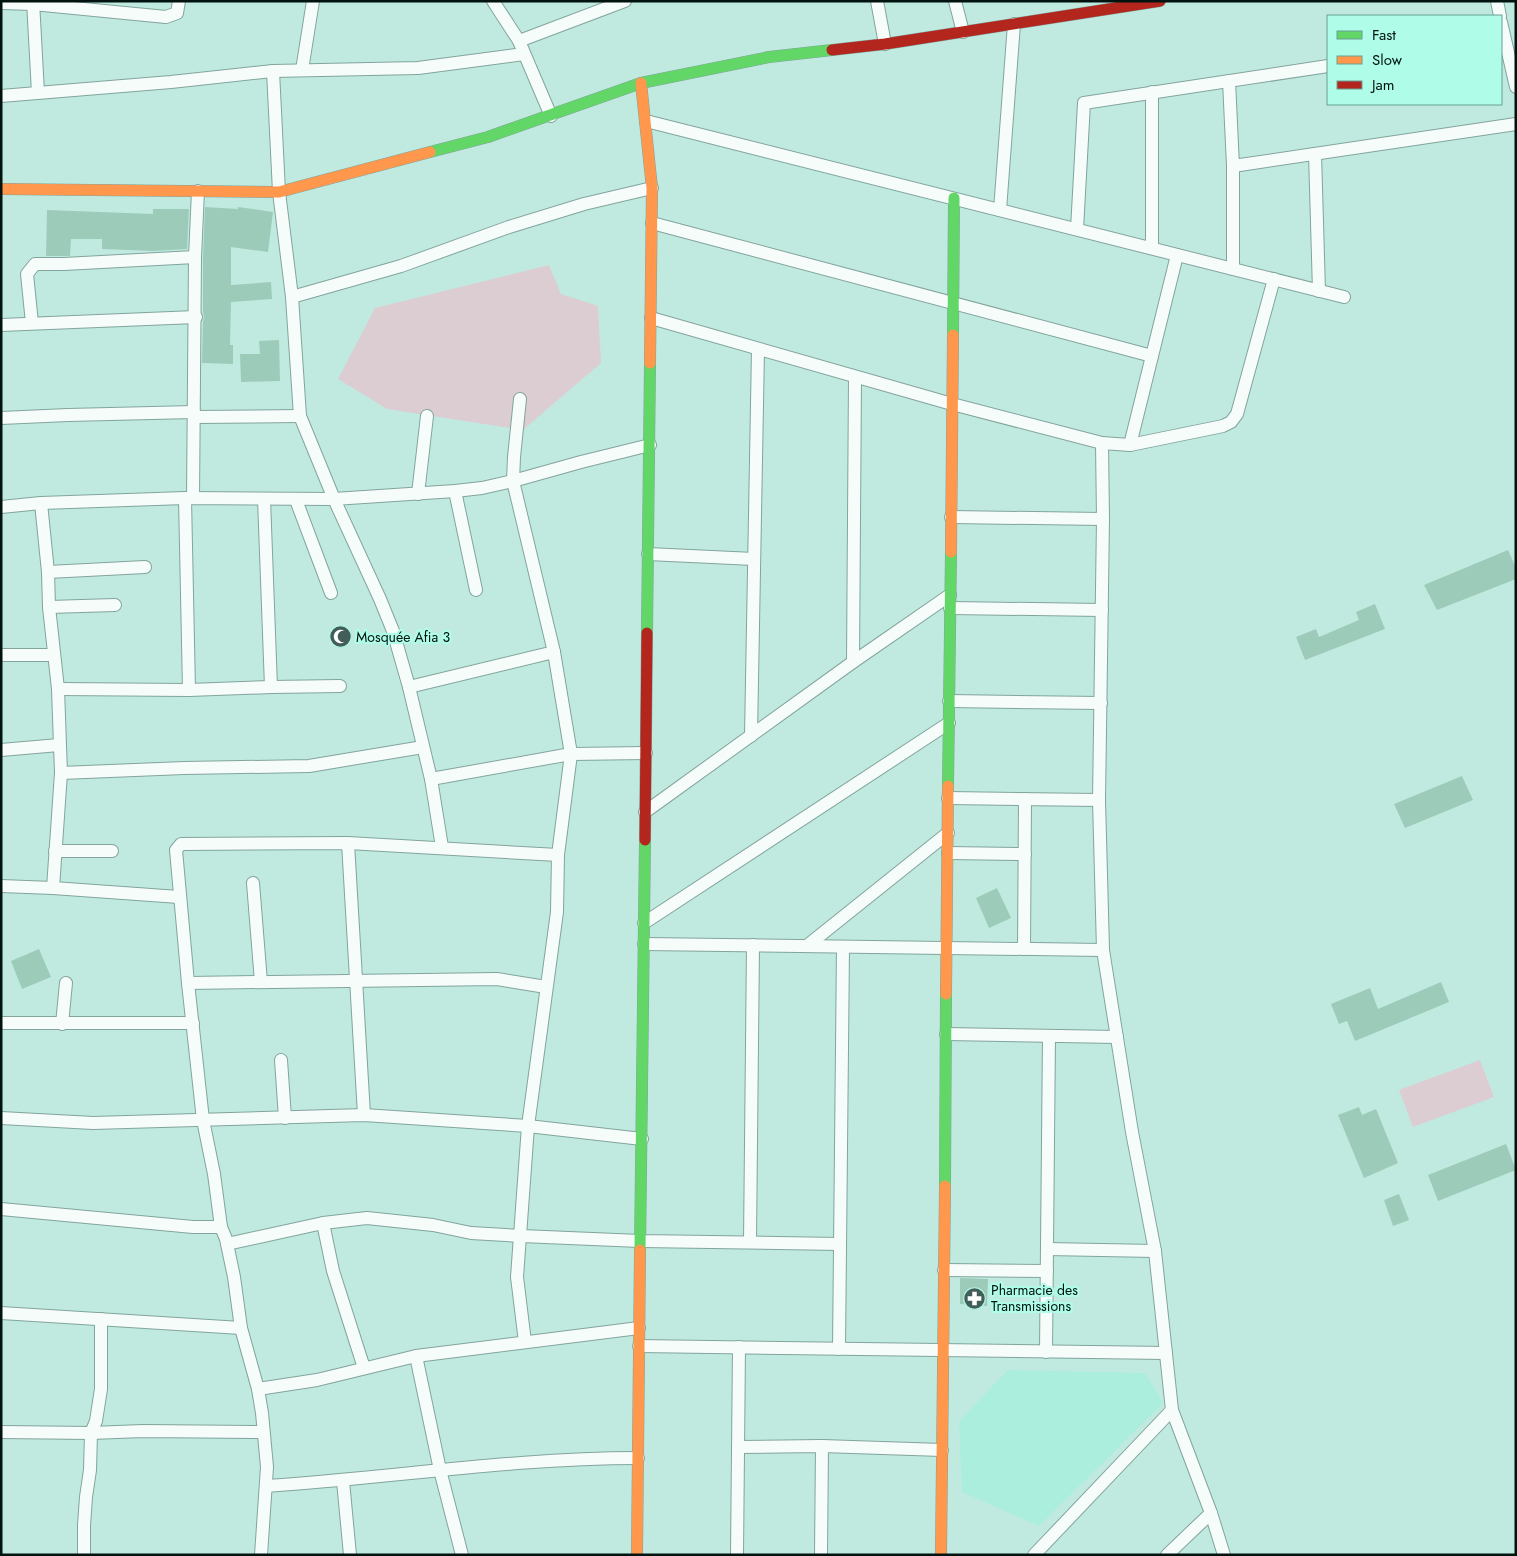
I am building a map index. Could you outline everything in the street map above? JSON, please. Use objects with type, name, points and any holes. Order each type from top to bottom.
[{"type":"street","points":[[1,3],[33,2],[166,17],[177,14],[179,1]]},
{"type":"street","points":[[302,70],[313,1]]},
{"type":"street","points":[[493,1],[521,48],[551,116]]},
{"type":"street","points":[[1,96],[171,82],[273,71],[418,68],[521,48],[625,1]]},
{"type":"street","points":[[877,1],[885,44]]},
{"type":"street","points":[[955,1],[963,32]]},
{"type":"street","points":[[1,189],[279,192],[488,137],[641,83],[769,57],[885,44],[1160,1]]},
{"type":"street","points":[[1497,1],[1500,15]]},
{"type":"street","points":[[33,2],[38,93]]},
{"type":"street","points":[[1000,210],[1014,24]]},
{"type":"street","points":[[1502,40],[1516,87]]},
{"type":"street","points":[[1077,230],[1084,103],[1327,66]]},
{"type":"street","points":[[273,71],[279,192],[292,297],[300,416],[334,499],[393,631],[424,747],[442,847]]},
{"type":"street","points":[[1229,81],[1233,166],[1233,269]]},
{"type":"street","points":[[637,1555],[652,223],[652,188],[641,83]]},
{"type":"street","points":[[1152,92],[1152,248]]},
{"type":"street","points":[[646,121],[1344,297]]},
{"type":"street","points":[[1233,166],[1516,124]]},
{"type":"street","points":[[1315,154],[1319,291]]},
{"type":"street","points":[[292,297],[401,266],[537,218],[584,204],[652,188]]},
{"type":"street","points":[[188,690],[189,498],[194,414],[195,257],[198,191]]},
{"type":"street","points":[[941,1555],[954,198]]},
{"type":"street","points":[[652,223],[1152,356]]},
{"type":"street","points":[[1130,445],[1177,255]]},
{"type":"street","points":[[32,323],[27,274],[35,264],[195,257]]},
{"type":"street","points":[[651,318],[952,404],[1102,443],[1130,445],[1222,426],[1231,422],[1237,414],[1274,279]]},
{"type":"street","points":[[1,325],[196,316]]},
{"type":"street","points":[[751,736],[758,349]]},
{"type":"street","points":[[853,662],[855,377]]},
{"type":"street","points":[[520,399],[513,481],[554,652],[571,754],[558,855],[557,912],[528,1126],[517,1277],[525,1342]]},
{"type":"street","points":[[1,418],[194,414],[300,416]]},
{"type":"street","points":[[418,494],[427,416]]},
{"type":"street","points":[[1102,443],[1103,519],[1099,800],[1103,950],[1132,1132],[1155,1251],[1172,1410],[1211,1514],[1224,1555]]},
{"type":"street","points":[[1,506],[189,498],[334,499],[455,491],[482,488],[513,481],[650,445]]},
{"type":"street","points":[[455,491],[476,590]]},
{"type":"street","points":[[264,499],[270,687]]},
{"type":"street","points":[[296,500],[331,593]]},
{"type":"street","points":[[41,503],[58,689],[61,773],[52,888]]},
{"type":"street","points":[[951,517],[1103,519]]},
{"type":"street","points":[[648,554],[754,558]]},
{"type":"street","points":[[48,572],[145,567]]},
{"type":"street","points":[[645,812],[853,662],[950,595]]},
{"type":"street","points":[[49,607],[115,605]]},
{"type":"street","points":[[950,608],[1102,610]]},
{"type":"street","points":[[409,687],[554,652]]},
{"type":"street","points":[[1,655],[54,654]]},
{"type":"street","points":[[58,689],[188,690],[340,686]]},
{"type":"street","points":[[949,701],[1101,703]]},
{"type":"street","points":[[644,923],[949,723]]},
{"type":"street","points":[[1,750],[59,745]]},
{"type":"street","points":[[61,773],[184,768],[308,766],[424,747]]},
{"type":"street","points":[[431,779],[571,754],[646,753]]},
{"type":"street","points":[[948,798],[1099,800]]},
{"type":"street","points":[[1024,949],[1026,799]]},
{"type":"street","points":[[808,945],[948,832]]},
{"type":"street","points":[[261,1555],[266,1467],[258,1388],[242,1328],[234,1277],[221,1227],[214,1174],[203,1120],[179,897],[176,850],[181,844],[348,843],[558,855]]},
{"type":"street","points":[[348,843],[364,1115]]},
{"type":"street","points":[[55,851],[112,851]]},
{"type":"street","points":[[948,853],[1025,854]]},
{"type":"street","points":[[253,883],[261,982]]},
{"type":"street","points":[[1,886],[179,897]]},
{"type":"street","points":[[644,944],[1103,950]]},
{"type":"street","points":[[750,1242],[753,945]]},
{"type":"street","points":[[839,1349],[843,946]]},
{"type":"street","points":[[188,983],[497,979],[546,987]]},
{"type":"street","points":[[62,1024],[66,983]]},
{"type":"street","points":[[1,1023],[193,1023]]},
{"type":"street","points":[[946,1034],[1117,1037]]},
{"type":"street","points":[[1046,1352],[1049,1036]]},
{"type":"street","points":[[281,1060],[284,1118]]},
{"type":"street","points":[[1,1118],[93,1123],[364,1115],[528,1126],[642,1139]]},
{"type":"street","points":[[1,1209],[193,1227],[221,1227]]},
{"type":"street","points":[[226,1244],[323,1224],[367,1218],[471,1232],[521,1236],[640,1241],[840,1244]]},
{"type":"street","points":[[323,1224],[333,1271],[364,1368]]},
{"type":"street","points":[[1047,1250],[1155,1251]]},
{"type":"street","points":[[944,1270],[1047,1271]]},
{"type":"street","points":[[1,1313],[242,1328]]},
{"type":"street","points":[[84,1555],[85,1516],[92,1434],[101,1389],[101,1319]]},
{"type":"street","points":[[258,1388],[317,1380],[416,1356],[639,1328]]},
{"type":"street","points":[[639,1346],[1166,1353]]},
{"type":"street","points":[[737,1555],[739,1347]]},
{"type":"street","points":[[416,1356],[440,1470],[462,1555]]},
{"type":"street","points":[[1034,1555],[1172,1410]]},
{"type":"street","points":[[1,1432],[92,1434],[143,1431],[263,1432]]},
{"type":"street","points":[[738,1447],[822,1446],[942,1450]]},
{"type":"street","points":[[821,1555],[822,1446]]},
{"type":"street","points":[[266,1486],[343,1481],[440,1470],[603,1458],[638,1458]]},
{"type":"street","points":[[343,1481],[350,1555]]},
{"type":"street","points":[[1167,1555],[1211,1514]]},
{"type":"shaded area","points":[[549,265],[561,294],[598,306],[601,363],[523,430],[387,409],[338,379],[375,308]]},
{"type":"shaded area","points":[[1480,1060],[1494,1097],[1413,1127],[1399,1090]]},
{"type":"shaded area","points":[[1008,1370],[1145,1373],[1163,1403],[1039,1526],[962,1492],[959,1421]]},
{"type":"building","points":[[205,207],[238,209],[238,207],[273,212],[268,252],[231,247],[231,285],[271,282],[272,299],[231,302],[230,345],[233,345],[233,364],[202,363]]},
{"type":"building","points":[[153,209],[189,209],[187,249],[154,251],[102,249],[102,239],[71,239],[70,256],[46,256],[47,210],[153,214]]},
{"type":"building","points":[[279,340],[280,381],[241,382],[240,354],[260,354],[259,341]]},
{"type":"building","points":[[1508,550],[1516,568],[1516,579],[1437,610],[1424,585]]},
{"type":"building","points":[[1375,604],[1385,629],[1305,660],[1296,637],[1316,629],[1319,637],[1359,620],[1356,612]]},
{"type":"building","points":[[1462,776],[1473,800],[1405,828],[1394,804]]},
{"type":"building","points":[[997,888],[1011,918],[989,928],[976,898]]},
{"type":"building","points":[[39,949],[51,977],[22,989],[11,961]]},
{"type":"building","points":[[1441,982],[1449,1002],[1355,1041],[1347,1021],[1339,1024],[1331,1004],[1370,988],[1378,1009]]},
{"type":"building","points":[[1359,1107],[1362,1115],[1376,1109],[1398,1163],[1364,1178],[1338,1115]]},
{"type":"building","points":[[1506,1144],[1516,1170],[1438,1201],[1428,1175]]},
{"type":"building","points":[[1399,1194],[1409,1220],[1393,1226],[1384,1200]]},
{"type":"building","points":[[960,1278],[988,1279],[987,1306],[960,1304]]},
{"type":"traffic: fast","points":[[430,152],[488,137],[641,83],[769,57],[832,50]]},
{"type":"traffic: fast","points":[[953,335],[954,198]]},
{"type":"traffic: fast","points":[[647,633],[650,363]]},
{"type":"traffic: fast","points":[[948,786],[951,552]]},
{"type":"traffic: fast","points":[[640,1250],[645,840]]},
{"type":"traffic: fast","points":[[945,1186],[946,994]]},
{"type":"traffic: slow","points":[[641,83],[652,188],[650,363]]},
{"type":"traffic: slow","points":[[1,189],[279,192],[430,152]]},
{"type":"traffic: slow","points":[[951,552],[953,335]]},
{"type":"traffic: slow","points":[[946,994],[948,786]]},
{"type":"traffic: slow","points":[[941,1555],[945,1186]]},
{"type":"traffic: slow","points":[[637,1555],[640,1250]]},
{"type":"traffic: jam","points":[[832,50],[885,44],[1160,1]]},
{"type":"traffic: jam","points":[[645,840],[647,633]]},
{"type":"place","name":"Mosquée Afia 3","points":[[340,637]]},
{"type":"place","name":"Pharmacie des Transmissions","points":[[975,1298]]}]
